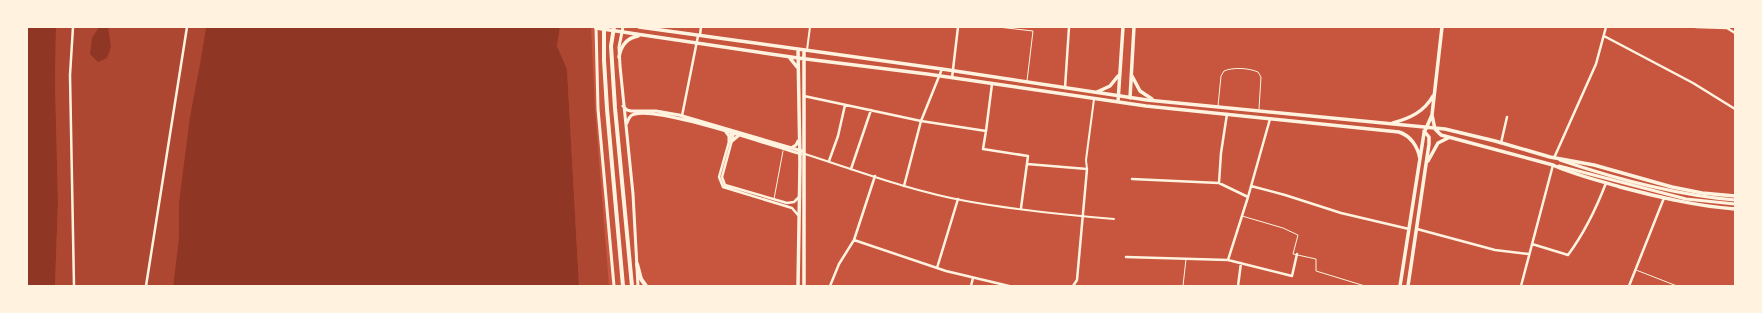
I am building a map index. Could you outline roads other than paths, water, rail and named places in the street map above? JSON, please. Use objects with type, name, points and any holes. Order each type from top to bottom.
[{"type":"main road","points":[[596,27],[784,56],[992,83],[1118,102],[1398,132],[1406,135],[1413,143],[1420,159]]},
{"type":"main road","points":[[639,27],[656,28],[699,36],[942,69],[1157,101],[1259,112],[1418,126],[1425,129],[1434,128],[1451,130],[1554,158],[1580,162],[1687,190],[1735,196]]},
{"type":"main road","points":[[1118,102],[1123,27]]},
{"type":"main road","points":[[1129,103],[1134,27]]},
{"type":"main road","points":[[1442,27],[1432,115],[1434,128],[1439,134],[1553,165],[1569,172],[1606,183],[1664,198],[1699,205],[1735,209]]},
{"type":"main road","points":[[604,28],[607,109],[624,286]]},
{"type":"main road","points":[[614,29],[611,46],[615,108],[632,286]]},
{"type":"main road","points":[[619,57],[625,43],[634,37],[644,35]]},
{"type":"main road","points":[[798,49],[798,141],[800,161],[798,286]]},
{"type":"main road","points":[[804,286],[805,50]]},
{"type":"main road","points":[[784,56],[792,60],[798,69]]},
{"type":"main road","points":[[804,69],[807,62],[813,60]]},
{"type":"main road","points":[[1094,92],[1101,91],[1110,86],[1117,79],[1120,71]]},
{"type":"main road","points":[[1131,73],[1134,82],[1140,91],[1157,101]]},
{"type":"main road","points":[[1390,124],[1407,119],[1420,112],[1429,102],[1434,93]]},
{"type":"main road","points":[[1400,286],[1425,129],[1432,115]]},
{"type":"main road","points":[[1408,286],[1430,140],[1425,129]]},
{"type":"main road","points":[[1427,164],[1438,143],[1444,139],[1451,138]]},
{"type":"main road","points":[[637,264],[641,279],[646,286]]},
{"type":"street","points":[[72,27],[70,75],[72,117],[74,286]]},
{"type":"street","points":[[146,286],[187,27]]},
{"type":"street","points":[[596,27],[598,109],[614,286]]},
{"type":"street","points":[[623,27],[619,57],[633,194],[638,286]]},
{"type":"street","points":[[682,117],[697,43],[702,27]]},
{"type":"street","points":[[805,50],[810,27]]},
{"type":"street","points":[[952,78],[958,27]]},
{"type":"street","points":[[1065,88],[1068,27]]},
{"type":"street","points":[[1606,27],[1596,64],[1554,158],[1592,172],[1686,198],[1735,204]]},
{"type":"street","points":[[1696,27],[1727,28],[1735,33]]},
{"type":"street","points":[[1604,36],[1692,83],[1735,109]]},
{"type":"street","points":[[904,186],[921,121],[942,69]]},
{"type":"street","points":[[992,83],[983,149],[1028,156],[1021,208]]},
{"type":"street","points":[[804,96],[921,121],[986,131]]},
{"type":"street","points":[[1073,286],[1078,280],[1087,169],[1086,160],[1094,98]]},
{"type":"street","points":[[829,161],[838,136],[845,104]]},
{"type":"street","points":[[623,106],[627,110],[631,111],[656,111],[682,117],[783,147],[793,152],[800,161]]},
{"type":"street","points":[[851,169],[871,110]]},
{"type":"street","points":[[626,125],[628,119],[634,115],[656,114],[682,117],[725,131],[733,132],[740,136],[790,148],[904,186],[958,199],[1114,219]]},
{"type":"street","points":[[1219,183],[1221,153],[1227,114]]},
{"type":"street","points":[[1501,143],[1507,117]]},
{"type":"street","points":[[1228,260],[1252,186],[1270,119]]},
{"type":"street","points":[[725,131],[729,136],[730,141]]},
{"type":"street","points":[[733,132],[720,172],[721,184],[727,189],[774,201],[789,203],[796,200],[800,196]]},
{"type":"street","points":[[730,141],[740,136]]},
{"type":"street","points":[[790,148],[796,145],[798,141]]},
{"type":"street","points":[[793,152],[799,152]]},
{"type":"street","points":[[1027,164],[1087,169]]},
{"type":"street","points":[[1522,286],[1553,165],[1592,172],[1687,195],[1735,200]]},
{"type":"street","points":[[830,286],[839,264],[854,240],[875,176]]},
{"type":"street","points":[[1132,179],[1219,183],[1248,197]]},
{"type":"street","points":[[1532,244],[1568,255],[1580,239],[1594,215],[1606,183]]},
{"type":"street","points":[[1252,186],[1341,213],[1410,229]]},
{"type":"street","points":[[1629,286],[1664,198]]},
{"type":"street","points":[[937,268],[958,199]]},
{"type":"street","points":[[774,201],[792,208],[798,215]]},
{"type":"street","points":[[1417,229],[1495,250],[1529,254]]},
{"type":"street","points":[[854,240],[937,268],[1008,286]]},
{"type":"street","points":[[1126,257],[1228,260],[1292,276],[1297,254]]},
{"type":"street","points":[[1238,286],[1241,263]]},
{"type":"street","points":[[971,286],[973,278]]},
{"type":"lane","points":[[998,27],[1033,31],[1027,82]]},
{"type":"lane","points":[[1218,107],[1221,76],[1224,71],[1236,69],[1254,70],[1258,72],[1261,80],[1259,112]]},
{"type":"lane","points":[[774,201],[783,147]]},
{"type":"lane","points":[[1242,216],[1283,228],[1298,235],[1293,254],[1316,259],[1316,271],[1365,286]]},
{"type":"lane","points":[[1183,286],[1186,259]]},
{"type":"lane","points":[[1636,270],[1677,286]]}]
